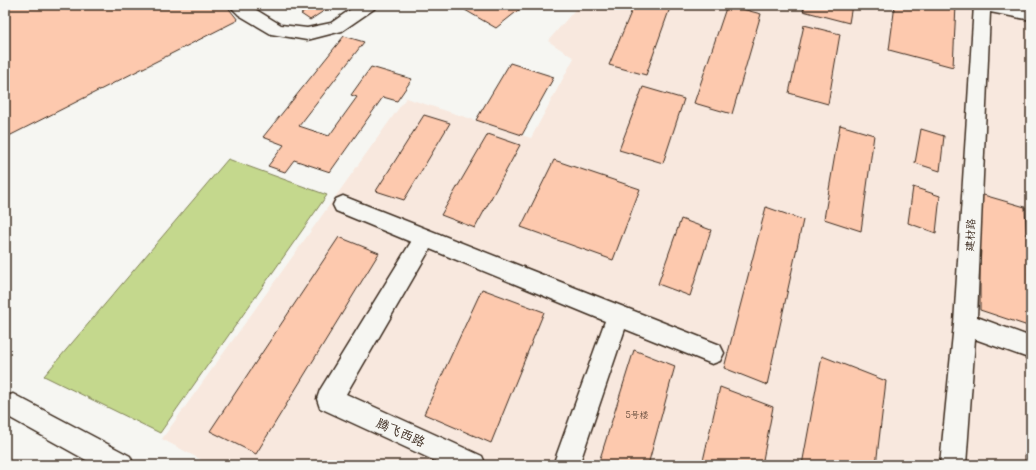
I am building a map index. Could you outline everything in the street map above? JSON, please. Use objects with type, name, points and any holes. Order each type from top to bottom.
[{"type":"street","points":[[237,5],[276,30],[307,34],[336,26],[368,5]]},
{"type":"street","points":[[983,5],[1031,15]]},
{"type":"street","name":"建材路","points":[[953,465],[965,324],[983,5]]},
{"type":"street","points":[[342,205],[712,353]]},
{"type":"street","name":"腾飞西路","points":[[425,238],[329,399],[473,465]]},
{"type":"street","points":[[566,465],[618,316]]},
{"type":"street","points":[[965,324],[1031,348]]},
{"type":"street","points":[[13,406],[121,465]]},
{"type":"shaded area","points":[[579,5],[1031,5],[1031,465],[211,465],[162,439],[406,98],[531,138],[574,58],[548,41]]},
{"type":"green space","points":[[228,159],[327,195],[160,433],[44,376]]},
{"type":"building","points":[[5,5],[226,5],[238,20],[5,138]]},
{"type":"building","points":[[298,5],[333,5],[310,20],[301,14],[306,11]]},
{"type":"building","points":[[472,5],[525,5],[496,28],[465,10]]},
{"type":"building","points":[[634,5],[671,5],[646,75],[609,65]]},
{"type":"building","points":[[727,5],[761,14],[732,114],[694,103]]},
{"type":"building","points":[[805,5],[852,5],[849,23],[803,11]]},
{"type":"building","points":[[895,5],[956,5],[953,67],[889,50]]},
{"type":"building","points":[[804,25],[840,34],[828,104],[789,93]]},
{"type":"building","points":[[344,36],[364,42],[299,126],[329,136],[357,97],[351,95],[371,67],[412,79],[397,101],[383,97],[330,172],[294,160],[285,172],[268,166],[284,145],[263,137]]},
{"type":"building","points":[[510,63],[554,77],[522,135],[476,120]]},
{"type":"building","points":[[643,87],[684,99],[663,163],[619,150]]},
{"type":"building","points":[[424,115],[450,123],[404,200],[376,191]]},
{"type":"building","points":[[840,125],[874,135],[861,231],[824,219]]},
{"type":"building","points":[[921,129],[944,136],[940,171],[915,163]]},
{"type":"building","points":[[488,134],[520,145],[475,228],[441,215]]},
{"type":"building","points":[[554,160],[640,189],[613,260],[521,227]]},
{"type":"building","points":[[913,187],[940,196],[936,233],[908,223]]},
{"type":"building","points":[[980,194],[1025,207],[1031,327],[980,310]]},
{"type":"building","points":[[766,207],[803,220],[767,385],[724,368]]},
{"type":"building","points":[[681,219],[711,230],[690,296],[658,284]]},
{"type":"building","points":[[339,237],[379,253],[256,454],[210,431]]},
{"type":"building","points":[[1028,272],[1031,273],[1031,301],[1029,301]]},
{"type":"building","points":[[482,289],[544,312],[491,443],[424,414]]},
{"type":"building","points":[[634,350],[675,366],[648,465],[598,465]]},
{"type":"building","points":[[822,356],[886,381],[876,465],[802,465]]},
{"type":"building","points":[[720,387],[773,407],[762,465],[702,465]]},
{"type":"building","points":[[1025,453],[1031,455],[1031,465],[1025,465]]}]
